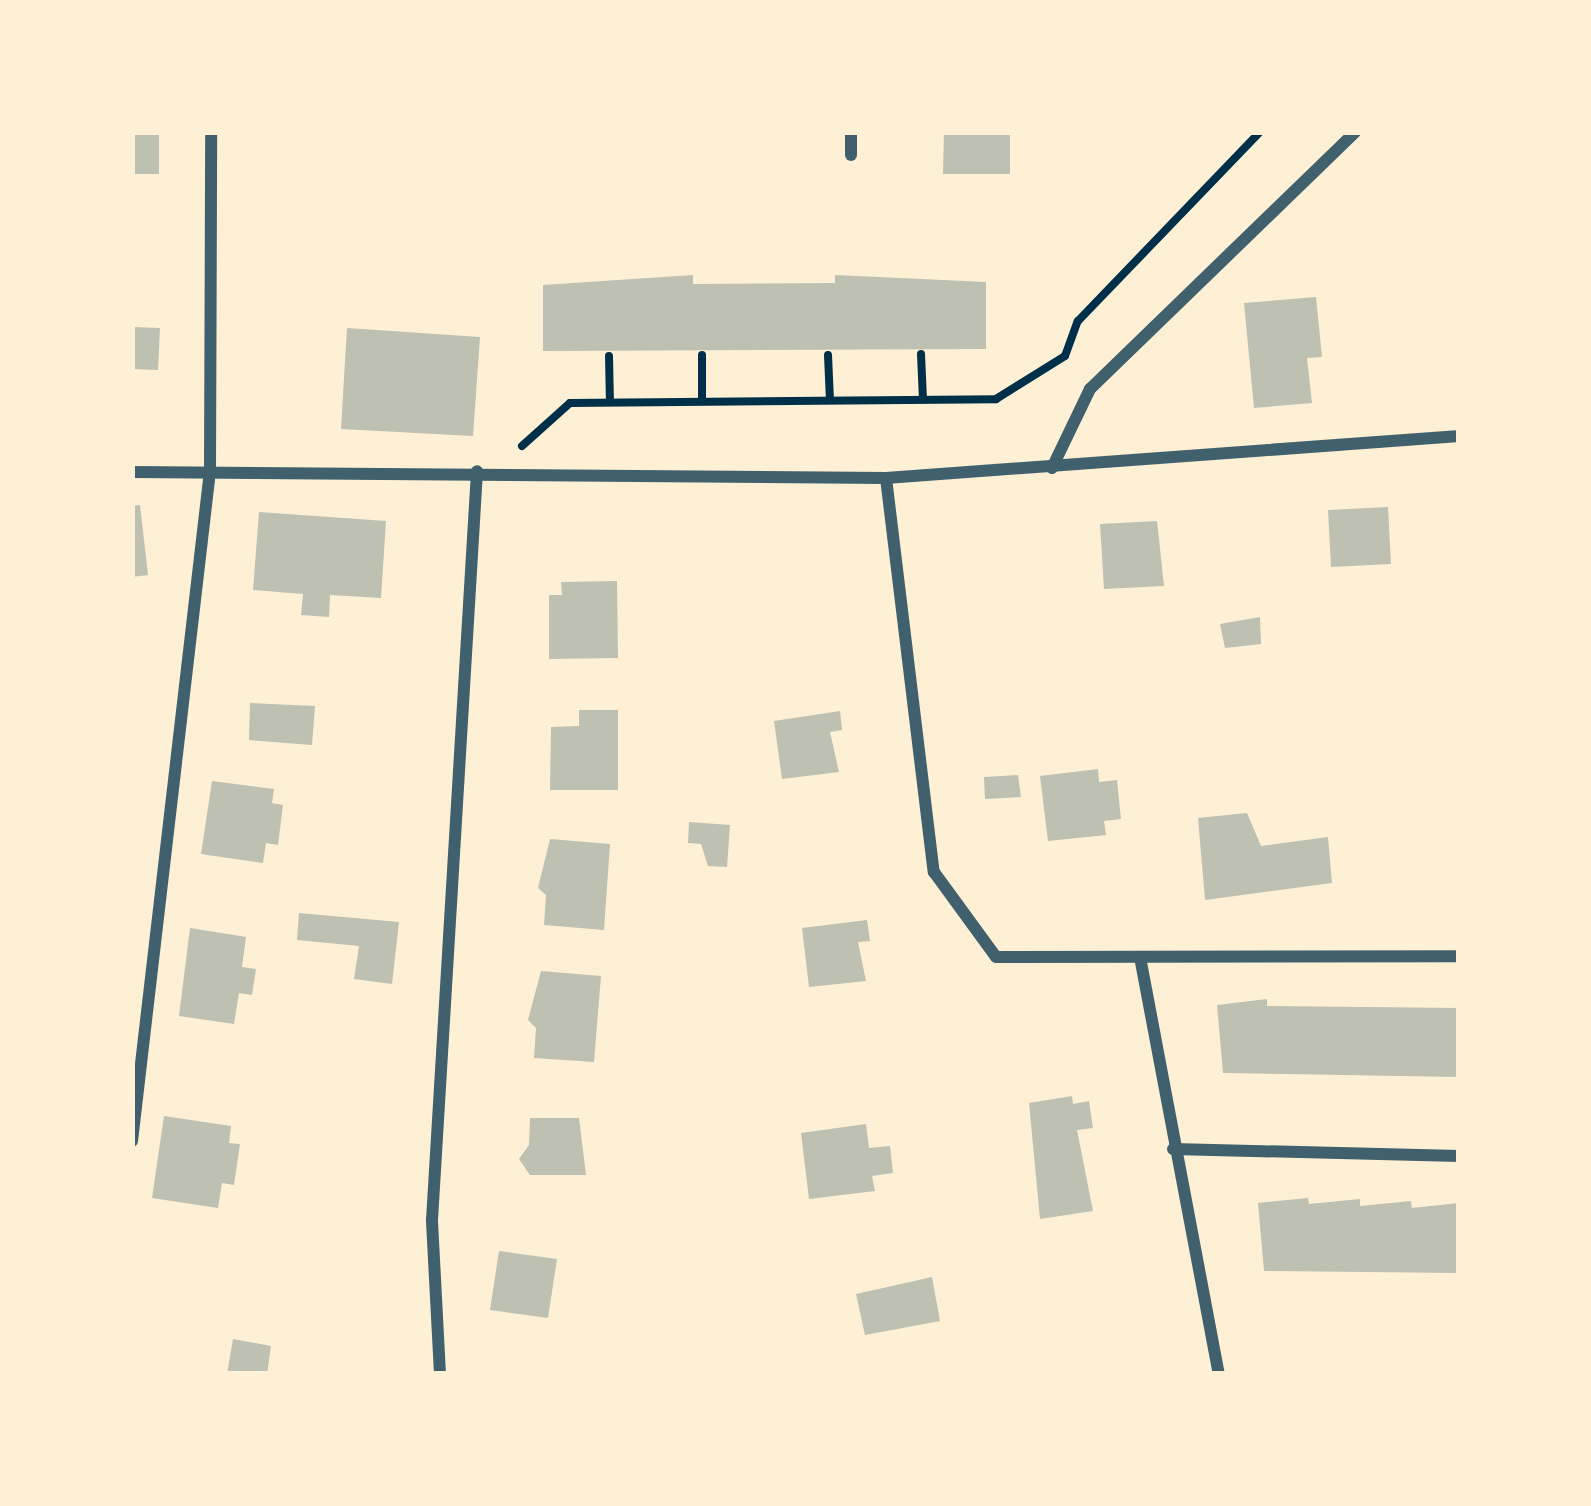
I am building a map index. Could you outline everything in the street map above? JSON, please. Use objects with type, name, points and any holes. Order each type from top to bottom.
[{"type":"street","points":[[132,1142],[210,471],[211,132]]},
{"type":"street","points":[[851,132],[851,155]]},
{"type":"street","points":[[1052,468],[1090,389],[1355,132]]},
{"type":"street","points":[[132,472],[477,471],[886,478],[1459,436]]},
{"type":"street","points":[[440,1374],[432,1220],[477,471]]},
{"type":"street","points":[[886,478],[934,872],[996,957],[1459,956]]},
{"type":"street","points":[[1140,957],[1219,1374]]},
{"type":"street","points":[[1173,1149],[1459,1156]]},
{"type":"path","points":[[522,446],[570,403],[996,399],[1065,356],[1078,321],[1261,132]]},
{"type":"path","points":[[921,354],[923,399]]},
{"type":"path","points":[[828,355],[830,400]]},
{"type":"path","points":[[609,356],[610,402]]},
{"type":"path","points":[[702,356],[702,401]]},
{"type":"building","points":[[132,132],[159,132],[159,174],[132,174]]},
{"type":"building","points":[[944,132],[1010,132],[1010,174],[943,174]]},
{"type":"building","points":[[693,275],[693,284],[835,283],[835,275],[986,282],[986,349],[543,351],[543,285]]},
{"type":"building","points":[[1316,297],[1322,357],[1307,358],[1312,403],[1254,408],[1244,303]]},
{"type":"building","points":[[132,327],[160,328],[158,370],[132,369]]},
{"type":"building","points":[[347,328],[480,337],[473,436],[341,429]]},
{"type":"building","points":[[140,505],[148,575],[132,577],[132,506]]},
{"type":"building","points":[[1388,507],[1391,564],[1331,567],[1328,510]]},
{"type":"building","points":[[259,512],[386,521],[381,598],[330,595],[329,617],[301,615],[303,594],[253,590]]},
{"type":"building","points":[[1157,521],[1164,586],[1104,589],[1100,524]]},
{"type":"building","points":[[617,581],[618,658],[549,659],[549,595],[562,595],[561,582]]},
{"type":"building","points":[[1260,617],[1261,644],[1225,648],[1220,624]]},
{"type":"building","points":[[250,703],[315,706],[312,745],[249,740]]},
{"type":"building","points":[[579,710],[618,710],[618,790],[550,790],[551,727],[579,726]]},
{"type":"building","points":[[840,711],[842,730],[830,732],[839,772],[782,779],[774,721]]},
{"type":"building","points":[[1098,769],[1099,782],[1117,780],[1121,819],[1104,821],[1106,835],[1048,841],[1040,776]]},
{"type":"building","points":[[1018,775],[1021,797],[985,799],[984,777]]},
{"type":"building","points":[[212,781],[274,789],[272,803],[283,805],[278,845],[266,843],[263,863],[201,854]]},
{"type":"building","points":[[1247,813],[1261,846],[1328,837],[1332,883],[1205,900],[1198,818]]},
{"type":"building","points":[[689,822],[730,825],[727,867],[708,866],[701,844],[688,843]]},
{"type":"building","points":[[550,839],[610,844],[604,930],[544,925],[546,895],[538,888]]},
{"type":"building","points":[[299,913],[399,922],[392,984],[354,979],[359,946],[297,940]]},
{"type":"building","points":[[867,920],[870,941],[858,942],[866,981],[809,987],[802,928]]},
{"type":"building","points":[[190,928],[246,937],[242,967],[256,969],[252,995],[239,993],[234,1024],[179,1016]]},
{"type":"building","points":[[541,971],[601,976],[594,1062],[534,1058],[536,1028],[528,1020]]},
{"type":"building","points":[[1267,999],[1267,1006],[1459,1008],[1459,1077],[1223,1073],[1217,1005]]},
{"type":"building","points":[[1072,1096],[1073,1104],[1089,1101],[1093,1128],[1077,1130],[1093,1211],[1040,1219],[1029,1103]]},
{"type":"building","points":[[164,1116],[231,1126],[229,1143],[240,1144],[234,1185],[222,1183],[218,1208],[152,1198]]},
{"type":"building","points":[[530,1118],[579,1118],[586,1175],[530,1175],[519,1159],[529,1145]]},
{"type":"building","points":[[866,1124],[869,1148],[890,1146],[893,1173],[872,1176],[875,1191],[809,1199],[801,1133]]},
{"type":"building","points":[[1308,1198],[1309,1204],[1360,1199],[1360,1206],[1411,1201],[1412,1208],[1459,1203],[1459,1273],[1264,1271],[1258,1203]]},
{"type":"building","points":[[499,1251],[557,1259],[548,1318],[490,1310]]},
{"type":"building","points":[[932,1277],[940,1321],[865,1335],[856,1294]]},
{"type":"building","points":[[233,1339],[271,1346],[267,1374],[227,1374]]}]
